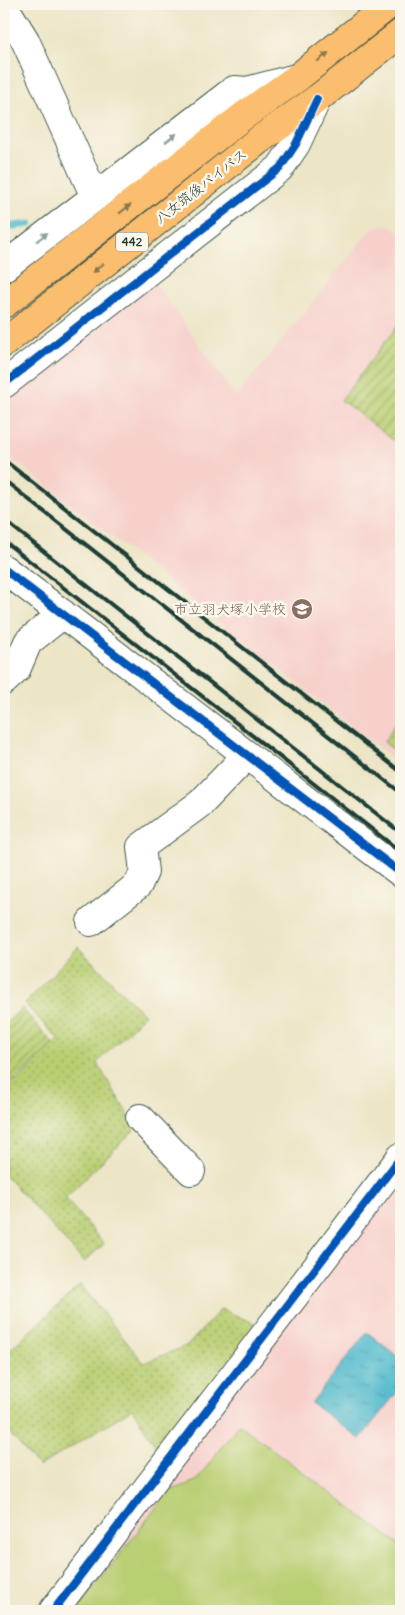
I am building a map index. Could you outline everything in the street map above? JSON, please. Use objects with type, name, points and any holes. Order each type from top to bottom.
[{"type":"highway","name":"八女筑後バイパス","points":[[4,304],[242,117],[297,78],[390,4]]},
{"type":"highway","name":"八女筑後バイパス","points":[[4,343],[259,140],[317,99],[401,33]]},
{"type":"street","points":[[4,6],[25,40],[95,196]]},
{"type":"street","points":[[4,267],[234,90],[247,91],[297,78]]},
{"type":"street","points":[[4,384],[280,168],[296,144],[317,99]]},
{"type":"street","points":[[4,568],[401,873]]},
{"type":"street","points":[[4,681],[16,670],[28,642],[63,614]]},
{"type":"street","points":[[90,922],[138,885],[144,872],[141,847],[201,803],[247,755]]},
{"type":"street","points":[[140,1118],[191,1171]]},
{"type":"street","points":[[53,1611],[401,1157]]},
{"type":"shaded area","name":"市立羽犬塚小学校","points":[[389,224],[401,234],[401,765],[4,452],[4,403],[155,282],[236,397],[374,226]]},
{"type":"shaded area","points":[[401,1170],[401,1611],[64,1611]]},
{"type":"green space","points":[[401,321],[401,430],[393,440],[341,400]]},
{"type":"green space","points":[[401,715],[401,756],[384,742]]},
{"type":"green space","points":[[78,947],[144,1015],[97,1063],[136,1128],[65,1198],[104,1244],[84,1262],[4,1174],[4,1093],[59,1040],[25,1004]]},
{"type":"green space","points":[[22,1008],[53,1044],[4,1090],[4,1025]]},
{"type":"green space","points":[[80,1285],[144,1363],[188,1345],[221,1309],[261,1326],[159,1451],[132,1409],[39,1467],[4,1427],[4,1355]]},
{"type":"green space","points":[[239,1424],[401,1546],[401,1611],[76,1611],[169,1491],[196,1481]]},
{"type":"water","points":[[367,1332],[401,1359],[401,1387],[360,1439],[311,1403]]},
{"type":"waterway","points":[[4,227],[30,224]]},
{"type":"railway","points":[[4,460],[401,772]]},
{"type":"railway","points":[[4,480],[401,793]]},
{"type":"railway","points":[[4,520],[401,833]]},
{"type":"railway","points":[[4,541],[401,852]]},
{"type":"cycle path","points":[[4,384],[280,168],[296,144],[317,99]]},
{"type":"cycle path","points":[[4,569],[401,873]]},
{"type":"cycle path","points":[[53,1611],[401,1157]]},
{"type":"place","name":"市立羽犬塚小学校","points":[[302,609]]}]
